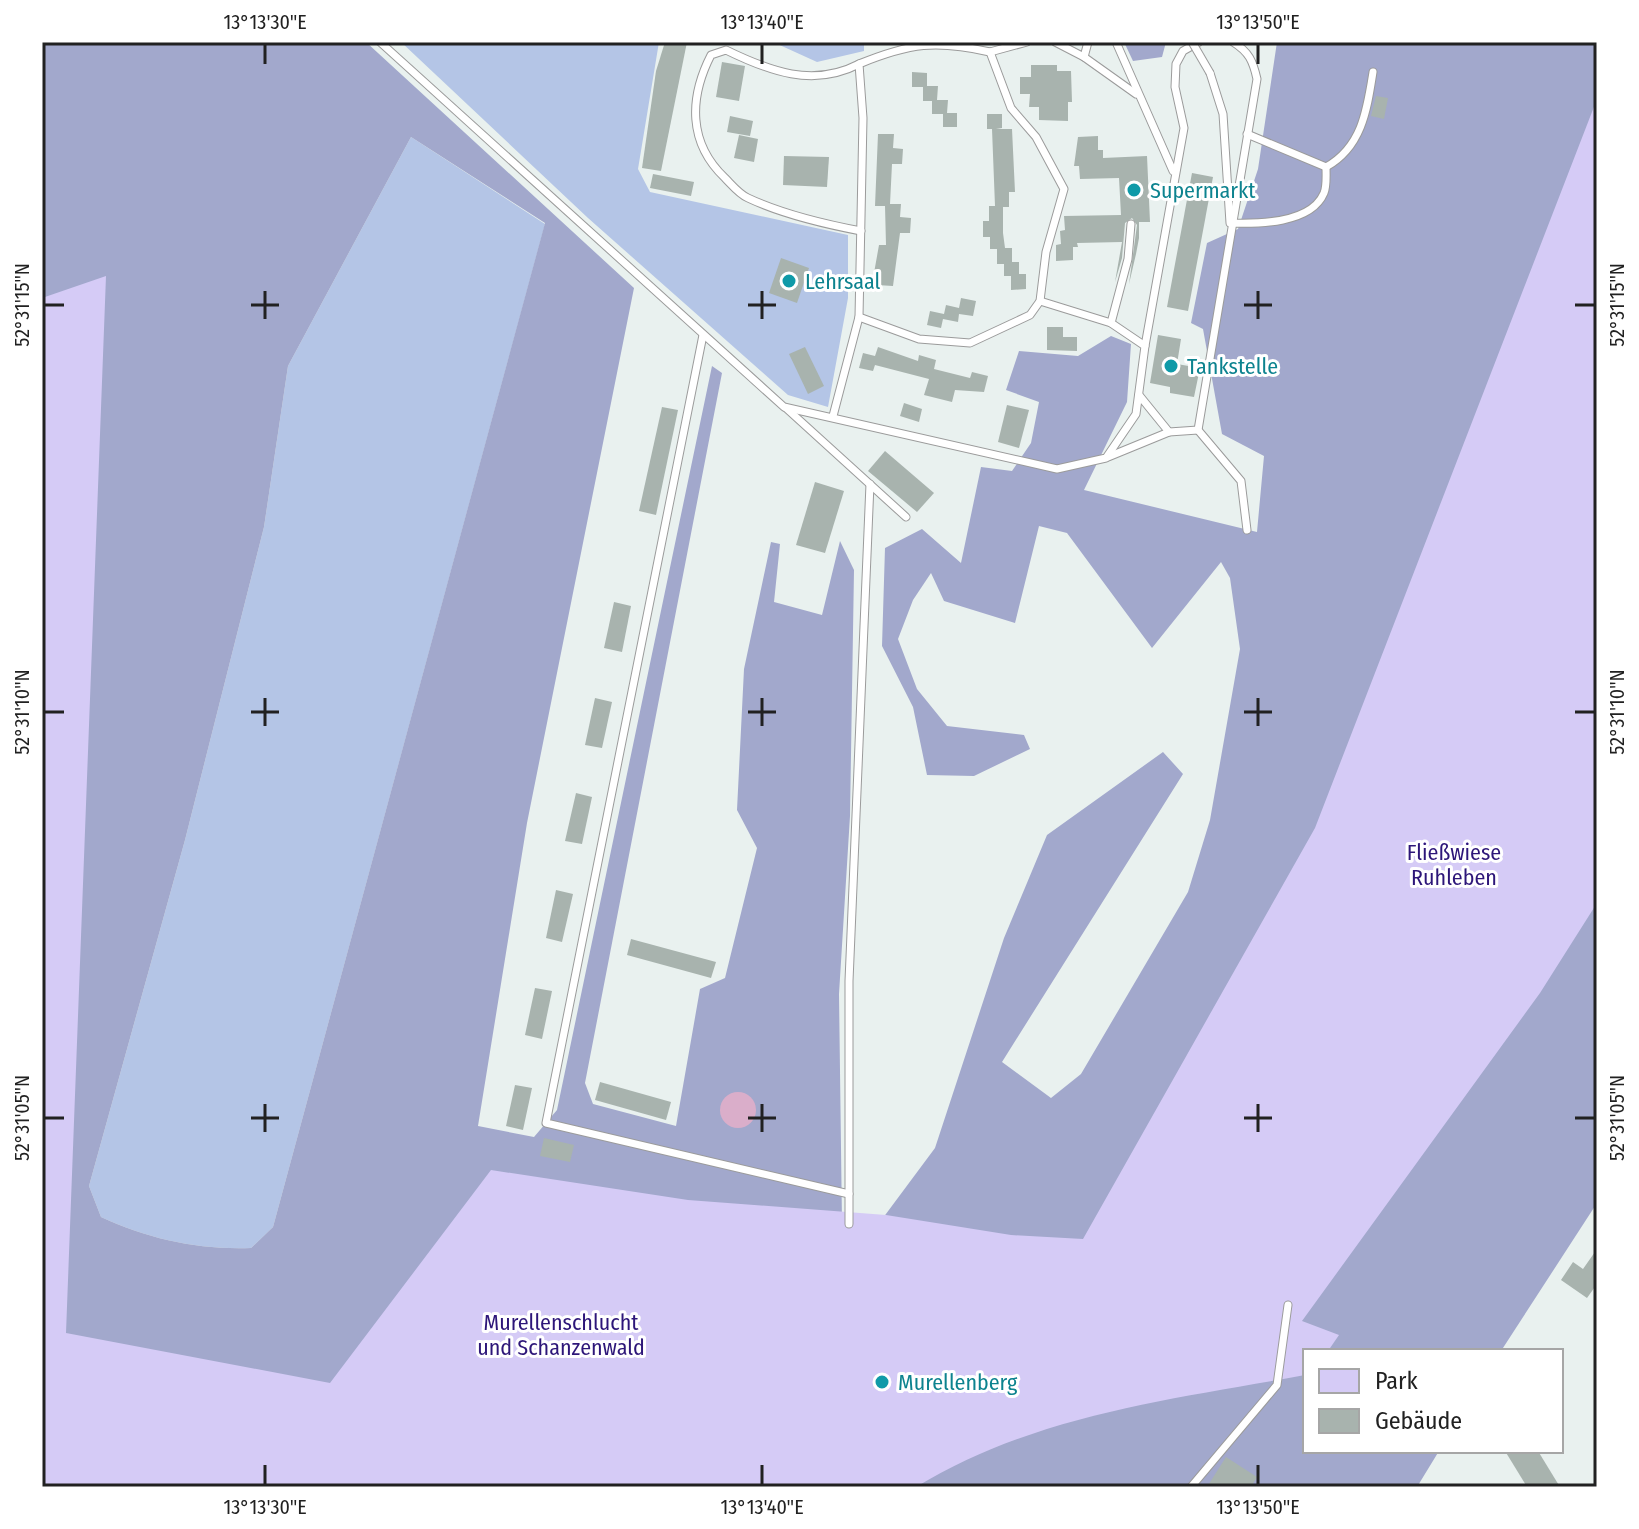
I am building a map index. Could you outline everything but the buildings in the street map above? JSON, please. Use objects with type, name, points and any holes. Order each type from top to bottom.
[{"type":"lane","points":[[380,42],[906,517]]},
{"type":"lane","points":[[861,231],[745,197],[716,169],[699,146],[698,81],[711,55],[725,46],[766,69],[791,75],[826,76],[923,43],[953,44],[990,52],[1027,42]]},
{"type":"lane","points":[[1055,42],[1084,57],[1136,94]]},
{"type":"lane","points":[[1084,57],[1088,42]]},
{"type":"lane","points":[[1116,42],[1136,94],[1155,126],[1173,173]]},
{"type":"lane","points":[[1192,42],[1210,73],[1223,114],[1230,223]]},
{"type":"lane","points":[[1106,458],[1136,414],[1173,173],[1184,128],[1175,87],[1176,64],[1183,51],[1199,42]]},
{"type":"lane","points":[[1233,42],[1244,49],[1253,62],[1257,79],[1230,223],[1198,430],[1241,481],[1247,530]]},
{"type":"lane","points":[[859,317],[919,339],[970,343],[1030,315],[1040,301],[1046,252],[1064,189],[1036,137],[1011,108],[990,52]]},
{"type":"lane","points":[[833,416],[859,317],[863,118],[859,64]]},
{"type":"lane","points":[[1326,167],[1344,157],[1363,125],[1373,72]]},
{"type":"lane","points":[[1247,134],[1326,167]]},
{"type":"lane","points":[[1230,223],[1266,224],[1291,218],[1314,204],[1324,192],[1326,167]]},
{"type":"lane","points":[[1111,323],[1128,259],[1131,224]]},
{"type":"lane","points":[[1040,301],[1111,323],[1145,346]]},
{"type":"lane","points":[[703,335],[546,1123],[849,1194]]},
{"type":"lane","points":[[1139,395],[1169,432]]},
{"type":"lane","points":[[784,407],[1057,469],[1106,458],[1169,432],[1198,430]]},
{"type":"lane","points":[[849,1224],[849,981],[870,484]]},
{"type":"lane","points":[[1191,1487],[1277,1385],[1288,1305]]},
{"type":"shaded area","points":[[401,42],[659,42],[638,169],[650,192],[848,235],[848,298],[828,407],[788,395],[588,218]]},
{"type":"shaded area","points":[[773,42],[864,42],[864,51],[817,62]]},
{"type":"shaded area","points":[[411,137],[545,224],[273,1227],[251,1248],[174,1242],[101,1217],[89,1186],[185,840],[264,527],[288,366]]},
{"type":"shaded area","points":[[738,1092],[751,1097],[756,1110],[751,1123],[738,1128],[725,1123],[720,1110],[725,1097]]},
{"type":"green space","points":[[42,42],[366,42],[634,288],[527,823],[478,1126],[534,1137],[557,1110],[712,366],[722,373],[585,1083],[593,1104],[676,1126],[700,989],[725,978],[757,848],[737,810],[744,669],[771,542],[780,544],[774,602],[822,615],[840,541],[854,570],[850,816],[839,994],[842,1223],[877,1226],[935,1148],[1004,938],[1047,835],[1163,752],[1183,774],[1002,1062],[1051,1098],[1081,1074],[1188,892],[1210,820],[1240,649],[1230,578],[1221,562],[1152,648],[1067,533],[1039,526],[1015,623],[944,601],[931,573],[913,600],[898,639],[917,689],[947,726],[1024,735],[1030,749],[974,776],[927,775],[913,707],[882,646],[885,548],[922,529],[961,563],[981,467],[1012,471],[1031,443],[1039,402],[1006,390],[1019,351],[1078,356],[1111,336],[1131,344],[1127,402],[1084,490],[1257,532],[1264,456],[1222,434],[1203,329],[1191,323],[1207,243],[1238,229],[1258,169],[1277,42],[1597,42],[1597,1203],[1502,1349],[1303,1349],[1303,1453],[1438,1453],[1417,1487],[42,1487]],"holes":[[[411,137],[545,223],[273,1227],[251,1248],[193,1245],[156,1237],[101,1217],[89,1186],[185,840],[264,527],[288,366]]]},
{"type":"green space","points":[[1124,42],[1166,42],[1162,57],[1133,61]]},
{"type":"green space","points":[[1597,99],[1597,903],[1540,993],[1302,1321],[1339,1335],[1329,1349],[1303,1349],[1303,1375],[1154,1402],[1056,1426],[962,1462],[916,1487],[42,1487],[42,298],[106,276],[66,1333],[330,1383],[491,1170],[688,1200],[886,1215],[1011,1235],[1083,1239],[1315,828]]},
{"type":"place","name":"Supermarkt","points":[[1134,190]]},
{"type":"place","name":"Lehrsaal","points":[[789,281]]},
{"type":"place","name":"Tankstelle","points":[[1171,366]]},
{"type":"place","name":"Murellenberg","points":[[882,1382]]},
{"type":"park label","name":"Fließwiese Ruhleben","points":[[1454,864]]},
{"type":"park label","name":"Murellenschlucht und Schanzenwald","points":[[561,1334]]}]
